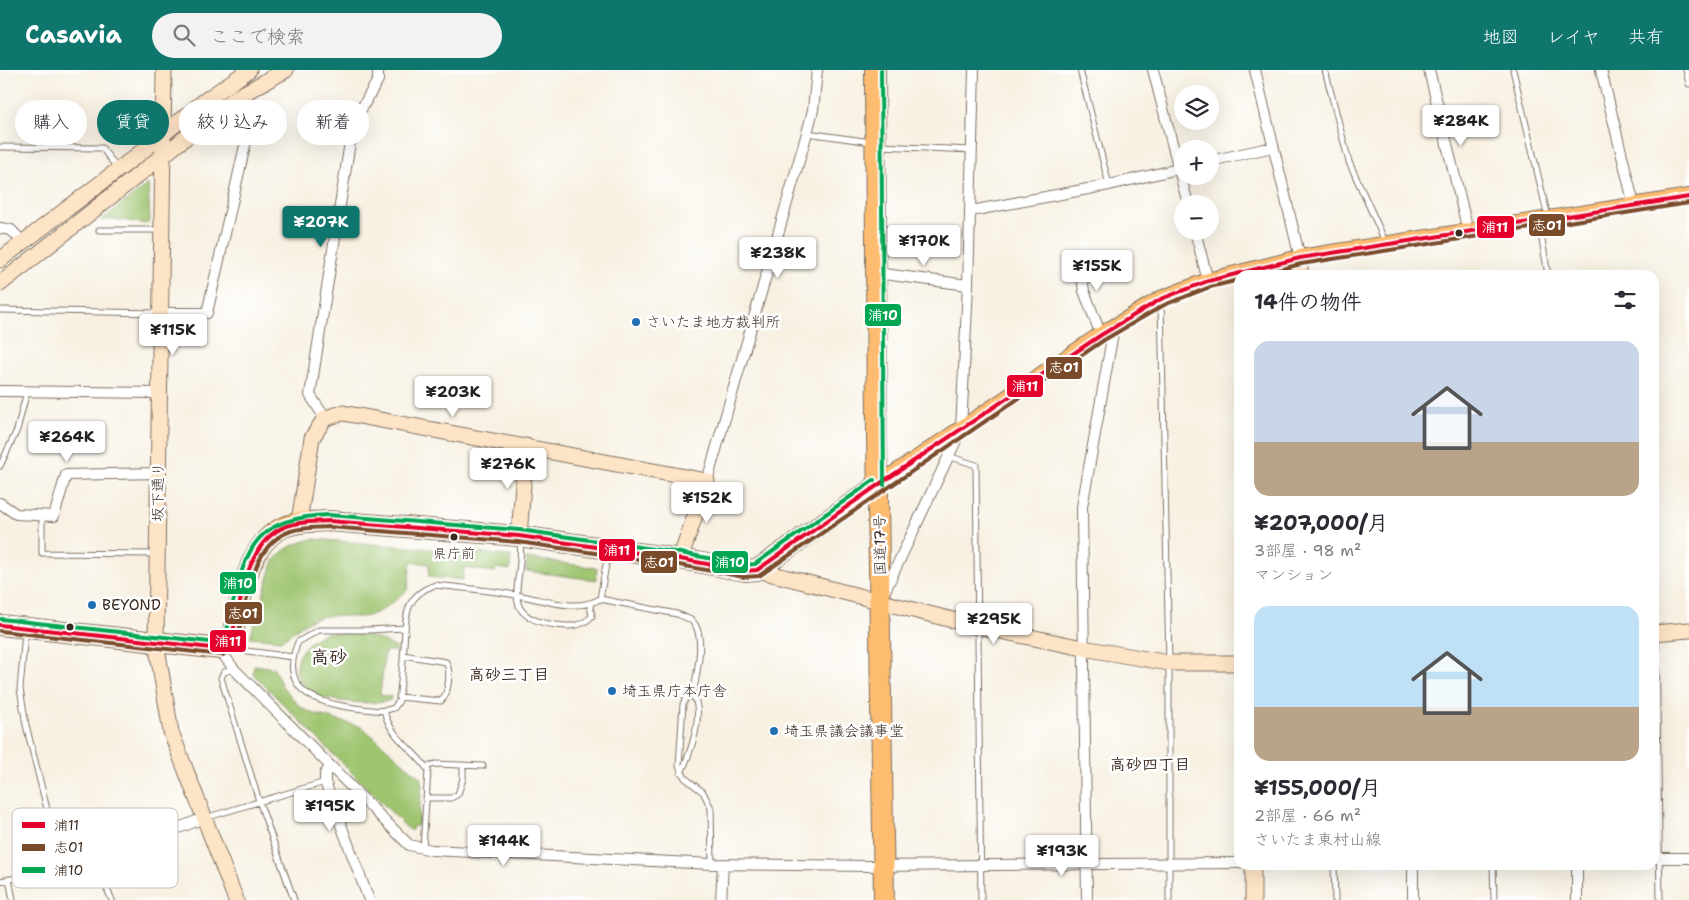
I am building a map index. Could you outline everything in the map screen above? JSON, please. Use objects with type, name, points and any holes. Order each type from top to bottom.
[{"type":"highway","name":"国道17号","points":[[875,70],[884,900]]},
{"type":"highway","points":[[0,625],[156,642],[224,646],[254,557],[270,536],[283,527],[299,522],[329,521],[519,536],[680,558],[745,571],[757,570],[878,485]]},
{"type":"main road","points":[[1252,270],[1300,258],[1689,197]]},
{"type":"main road","points":[[878,485],[1108,331],[1161,299],[1208,281],[1234,274]]},
{"type":"street","name":"坂下通り","points":[[164,70],[164,100]]},
{"type":"street","points":[[169,130],[203,102],[249,70]]},
{"type":"street","points":[[0,284],[237,97],[286,70]]},
{"type":"street","points":[[680,558],[707,481],[807,133],[813,110],[817,70]]},
{"type":"street","points":[[881,601],[961,430],[971,211],[974,70]]},
{"type":"street","points":[[1152,70],[1174,144]]},
{"type":"street","points":[[1254,70],[1300,258],[1300,270]]},
{"type":"street","points":[[1429,70],[1468,231]]},
{"type":"street","points":[[1601,70],[1634,205]]},
{"type":"street","points":[[325,418],[310,395],[350,142],[355,120],[378,80],[378,71]]},
{"type":"street","points":[[159,313],[207,313],[251,119],[237,97]]},
{"type":"street","points":[[0,260],[150,145]]},
{"type":"street","name":"坂下通り","points":[[163,145],[159,313],[156,642],[171,732],[236,900]]},
{"type":"street","points":[[1219,160],[1273,146]]},
{"type":"street","points":[[971,211],[1109,185],[1174,170]]},
{"type":"street","points":[[0,228],[11,230],[23,242]]},
{"type":"street","points":[[1198,240],[1208,281]]},
{"type":"street","points":[[1078,254],[1084,292],[1108,331],[1082,506],[1087,900]]},
{"type":"street","points":[[876,273],[968,285]]},
{"type":"street","points":[[0,390],[158,393]]},
{"type":"street","points":[[299,522],[312,438],[325,418],[343,413],[707,481]]},
{"type":"street","points":[[519,536],[526,446]]},
{"type":"street","points":[[0,503],[16,514],[54,516],[66,475],[158,473]]},
{"type":"street","points":[[757,570],[976,626],[1083,648],[1169,663],[1234,663]]},
{"type":"street","points":[[1659,632],[1689,630]]},
{"type":"street","points":[[224,646],[234,669],[409,845],[423,848],[563,858],[712,864],[884,867],[1234,863]]},
{"type":"street","points":[[330,767],[326,774],[325,782],[369,900]]},
{"type":"street","points":[[178,828],[204,818]]},
{"type":"street","points":[[1659,858],[1689,858]]},
{"type":"street","points":[[721,900],[723,864]]},
{"type":"street","points":[[1253,870],[1253,900]]},
{"type":"street","points":[[1413,870],[1413,900]]},
{"type":"street","points":[[1577,870],[1577,900]]},
{"type":"lane","points":[[1080,70],[1109,185]]},
{"type":"lane","points":[[1325,70],[1349,162],[1387,244]]},
{"type":"lane","points":[[1513,70],[1543,219],[1548,270]]},
{"type":"lane","points":[[1686,70],[1689,84]]},
{"type":"lane","points":[[807,133],[876,144],[973,150]]},
{"type":"lane","points":[[0,147],[102,148],[119,170]]},
{"type":"lane","points":[[99,230],[162,230]]},
{"type":"lane","points":[[1161,299],[1169,663],[1169,900]]},
{"type":"lane","points":[[0,310],[159,313]]},
{"type":"lane","points":[[0,466],[17,430],[27,391]]},
{"type":"lane","points":[[948,456],[976,465],[976,626],[981,900]]},
{"type":"lane","points":[[42,516],[42,553],[158,554]]},
{"type":"lane","points":[[519,536],[521,554],[517,604],[524,616],[544,624],[566,626],[580,624],[592,616],[590,605]]},
{"type":"lane","points":[[600,599],[608,548]]},
{"type":"lane","points":[[404,628],[319,630],[298,642],[293,657],[292,674],[307,695],[324,702],[384,710],[397,705],[400,697],[404,655],[404,628],[408,609],[424,589],[435,585],[517,595],[538,601],[590,605],[600,599],[677,614],[693,622],[700,634],[693,695],[697,700],[698,710],[694,737],[681,773]]},
{"type":"lane","points":[[25,628],[20,689],[26,725],[47,808]]},
{"type":"lane","points":[[224,646],[293,657]]},
{"type":"lane","points":[[400,697],[441,701],[446,692],[448,673],[446,662],[404,655]]},
{"type":"lane","points":[[234,669],[224,672],[221,678],[259,801],[294,900]]},
{"type":"lane","points":[[693,695],[686,698],[683,704],[679,758],[681,773],[703,792],[712,808],[712,864]]},
{"type":"lane","points":[[384,710],[387,724],[393,734],[426,767],[429,774],[423,848]]},
{"type":"lane","points":[[426,767],[436,764],[483,766]]},
{"type":"lane","points":[[426,798],[451,798],[458,794],[463,779],[463,765]]},
{"type":"lane","points":[[204,818],[325,782]]},
{"type":"lane","points":[[1334,870],[1334,900]]},
{"type":"lane","points":[[1494,870],[1494,900]]},
{"type":"lane","points":[[1657,870],[1660,900]]},
{"type":"lane","points":[[0,881],[12,878]]},
{"type":"lane","points":[[9,879],[13,900]]},
{"type":"lane","points":[[107,888],[112,900]]},
{"type":"green space","points":[[148,184],[150,221],[147,224],[113,219],[100,221]]},
{"type":"green space","points":[[313,539],[446,550],[446,553],[454,554],[455,551],[511,556],[510,570],[496,568],[495,572],[464,568],[463,580],[429,577],[429,564],[411,562],[408,589],[379,611],[359,617],[320,617],[304,623],[281,640],[250,637],[273,563],[281,553],[290,547]]},
{"type":"green space","points":[[527,558],[597,568],[596,580],[526,571]]},
{"type":"green space","points":[[326,633],[344,633],[372,637],[396,648],[396,651],[385,651],[380,695],[392,697],[390,700],[373,703],[337,701],[310,692],[302,684],[297,675],[296,666],[298,658],[302,650],[309,643]]},
{"type":"green space","points":[[254,665],[274,668],[282,686],[299,706],[311,713],[362,727],[420,777],[422,785],[418,826],[413,826],[412,830],[409,830],[253,674]]},
{"type":"transit line","name":"浦10","points":[[881,70],[884,485]]},
{"type":"transit line","name":"浦11","points":[[1252,270],[1300,258],[1689,197]]},
{"type":"transit line","name":"志01","points":[[1278,270],[1301,264],[1689,203]]},
{"type":"transit line","name":"浦11","points":[[0,625],[221,649],[228,642],[232,634],[247,576],[265,540],[287,526],[308,522],[329,521],[519,536],[680,559],[745,571],[757,570],[878,485],[1101,335],[1161,299],[1208,281],[1234,274]]},
{"type":"transit line","name":"志01","points":[[0,631],[223,655],[236,640],[252,578],[266,549],[277,538],[291,531],[310,528],[329,527],[518,542],[679,565],[744,577],[759,576],[1104,340],[1164,305],[1210,287],[1234,281]]},
{"type":"transit line","name":"浦10","points":[[1,619],[219,643],[228,628],[243,568],[250,552],[259,539],[270,529],[285,522],[304,517],[329,515],[520,530],[681,553],[745,565],[755,564],[874,480]]},
{"type":"place","name":"さいたま地方裁判所","points":[[636,322]]},
{"type":"place","name":"県庁前","points":[[454,537]]},
{"type":"place","name":"BEYOND","points":[[92,605]]},
{"type":"place","name":"埼玉県庁本庁舎","points":[[612,691]]},
{"type":"place","name":"埼玉県議会議事堂","points":[[774,731]]},
{"type":"district","name":"高砂","points":[[329,657]]},
{"type":"district","name":"高砂三丁目","points":[[509,674]]},
{"type":"district","name":"高砂四丁目","points":[[1150,764]]}]
